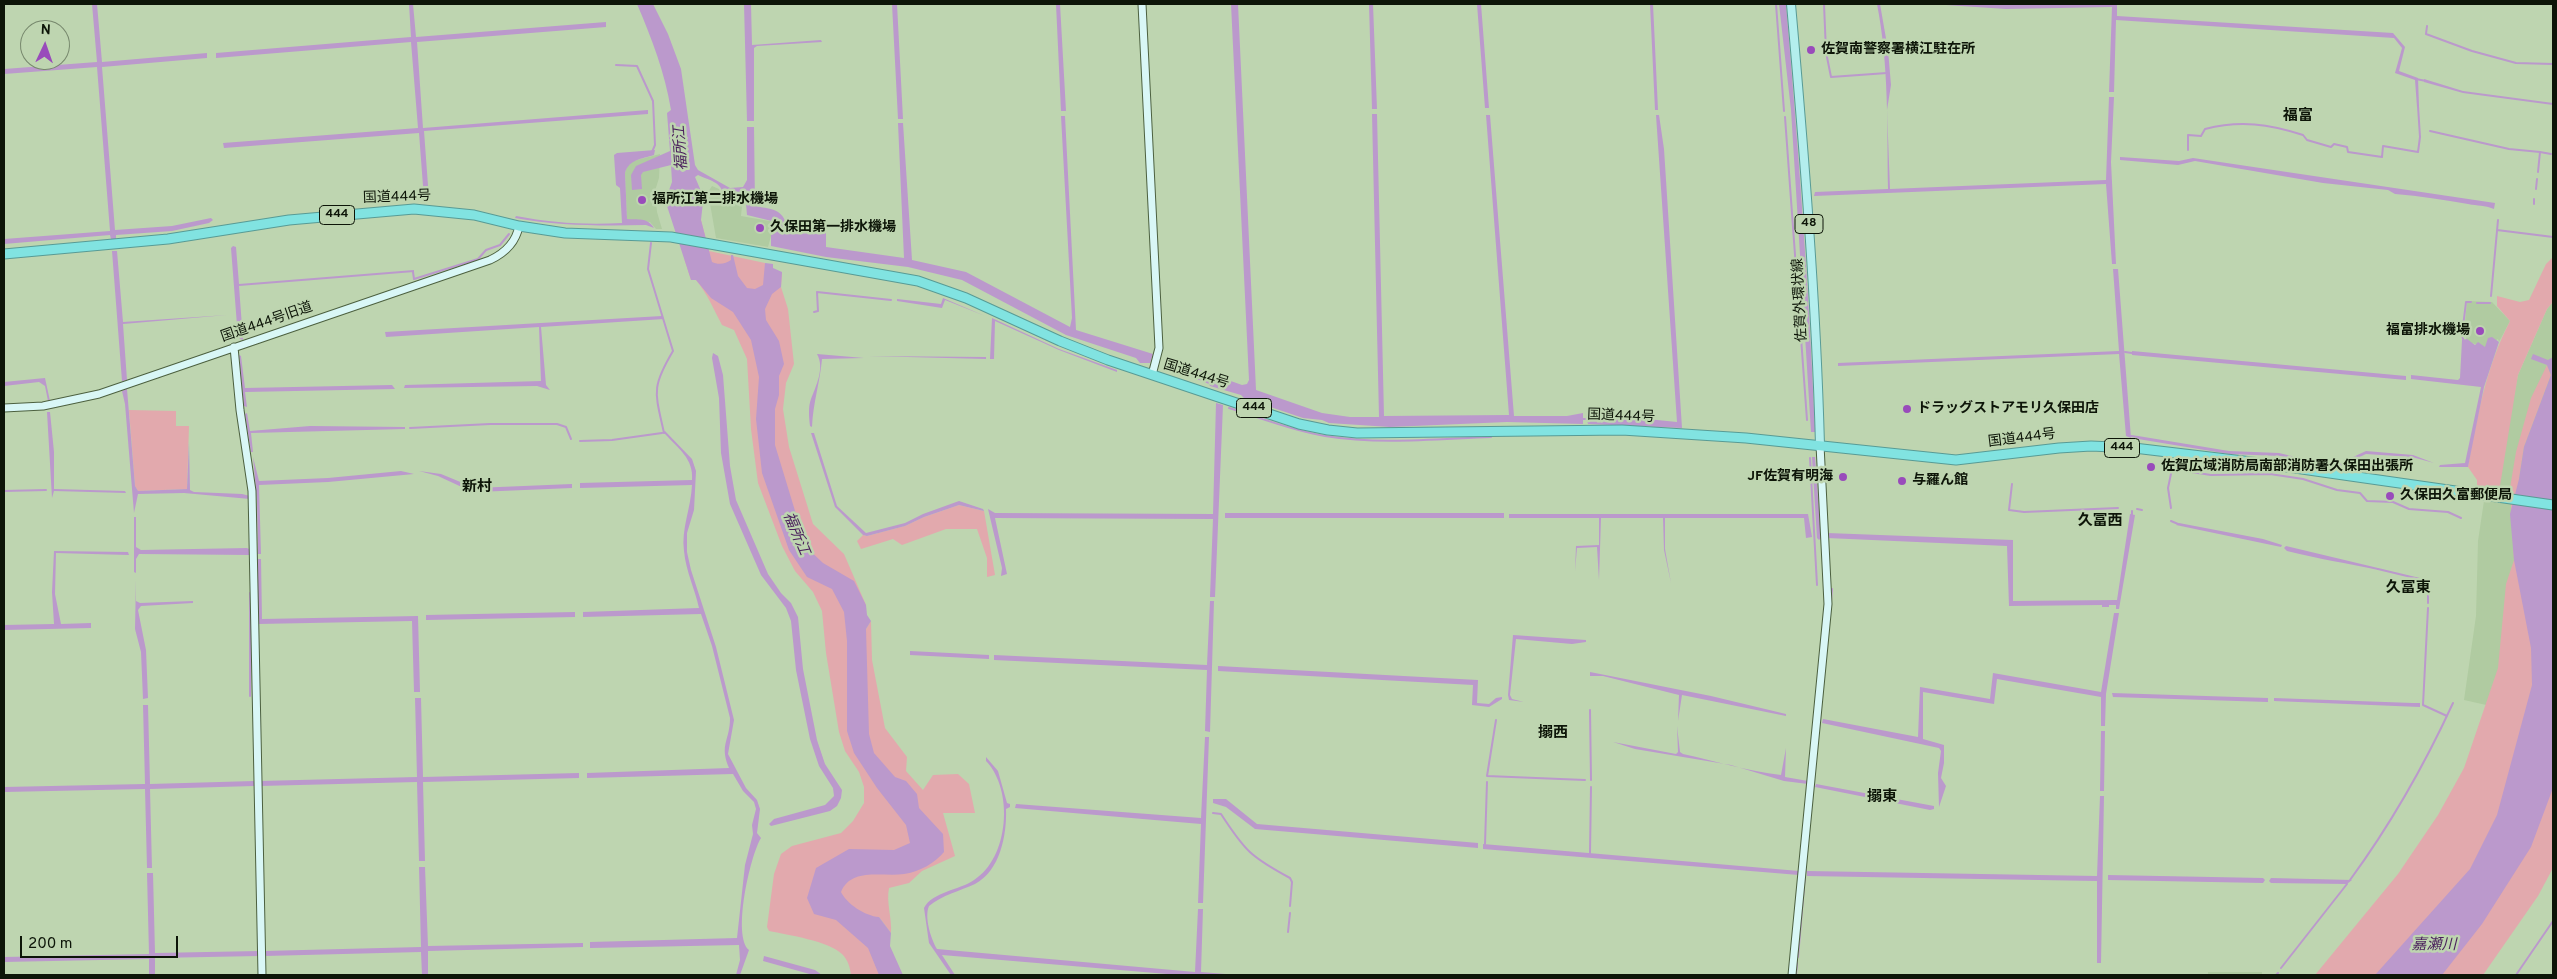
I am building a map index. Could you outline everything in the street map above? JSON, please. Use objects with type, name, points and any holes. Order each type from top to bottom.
[{"type":"highway","name":"国道444号","points":[[4,254],[168,239],[289,220],[414,209],[474,215],[519,226],[565,233],[671,237],[918,281],[966,298],[1060,341],[1152,375],[1299,424],[1328,430],[1379,433],[1622,430],[1820,445],[1956,460],[2058,448],[2091,446],[2134,448],[2260,463],[2553,506]]},
{"type":"main road","name":"佐賀外環状線","points":[[1790,4],[1807,188],[1818,371],[1820,445]]},
{"type":"street","points":[[1142,4],[1158,348],[1152,375]]},
{"type":"street","name":"国道444号旧道","points":[[4,408],[44,406],[99,394],[490,260],[505,252],[518,233],[519,226]]},
{"type":"street","points":[[234,347],[240,410],[252,490],[262,975]]},
{"type":"street","points":[[1792,975],[1828,604],[1820,445]]},
{"type":"shaded area","points":[[660,154],[659,178],[655,191],[657,212],[662,229],[656,229],[650,222],[627,220],[625,173],[627,166],[633,161]]},
{"type":"shaded area","points":[[712,186],[719,189],[722,195],[743,195],[741,216],[775,222],[768,247],[716,238],[708,192]]},
{"type":"shaded area","points":[[701,220],[709,251],[765,263],[765,286],[754,303],[723,287],[697,231]]},
{"type":"shaded area","points":[[2553,257],[2553,302],[2547,309],[2518,375],[2499,492],[2477,490],[2477,480],[2468,467],[2475,430],[2489,374],[2510,321],[2497,306],[2497,296],[2520,302],[2529,300],[2546,264]]},
{"type":"shaded area","points":[[684,258],[692,270],[733,309],[761,345],[760,418],[792,546],[835,586],[850,606],[852,729],[914,826],[912,849],[820,870],[878,947],[887,975],[851,975],[846,959],[836,949],[808,939],[769,931],[767,927],[774,874],[781,854],[792,846],[841,833],[853,821],[864,803],[864,787],[859,772],[845,751],[839,732],[826,653],[822,611],[813,592],[795,571],[782,546],[758,483],[751,429],[747,359],[734,330],[722,325],[696,280],[691,280]]},
{"type":"shaded area","points":[[782,272],[781,287],[788,309],[794,364],[786,383],[783,409],[789,447],[813,524],[844,554],[866,605],[805,550],[773,452],[761,310]]},
{"type":"shaded area","points":[[2467,301],[2492,302],[2510,321],[2499,342],[2498,339],[2485,347],[2468,342],[2464,334]]},
{"type":"shaded area","points":[[2553,302],[2553,720],[2464,700],[2476,616],[2478,541],[2490,461],[2504,448],[2518,375],[2547,309]]},
{"type":"shaded area","points":[[2547,365],[2551,375],[2524,447],[2519,479],[2536,684],[2502,818],[2470,876],[2382,975],[2315,975],[2398,874],[2438,815],[2464,768],[2498,668],[2506,584],[2514,560],[2510,488],[2516,452],[2531,398]]},
{"type":"shaded area","points":[[129,410],[176,411],[176,426],[189,426],[187,489],[138,491],[135,486]]},
{"type":"shaded area","points":[[959,505],[984,511],[995,575],[987,577],[987,558],[977,529],[946,529],[902,545],[893,539],[861,549],[857,541],[863,535],[867,536],[905,526],[924,517]]},
{"type":"shaded area","points":[[871,621],[872,660],[885,728],[907,757],[906,771],[923,790],[933,775],[958,774],[969,784],[975,813],[943,813],[955,856],[922,871],[909,883],[889,888],[891,933],[879,917],[870,922],[835,900],[837,876],[936,855],[870,751],[866,730],[866,629]]},
{"type":"shaded area","points":[[2553,768],[2553,868],[2538,896],[2483,975],[2433,975]]},
{"type":"shaded area","points":[[2208,972],[2262,972],[2262,975],[2208,975]]},
{"type":"water","points":[[92,4],[97,4],[102,62],[207,53],[207,58],[102,67],[115,230],[172,226],[211,218],[213,220],[209,223],[172,231],[116,235],[116,239],[111,239],[110,235],[4,244],[4,239],[110,231],[97,67],[70,69],[70,64],[97,62]]},
{"type":"water","points":[[409,4],[413,4],[416,37],[606,22],[606,27],[417,42],[423,128],[648,110],[648,114],[424,131],[429,199],[424,199],[419,133],[224,148],[223,143],[418,128],[411,42],[216,58],[216,53],[411,37]]},
{"type":"water","name":"福所江","points":[[637,4],[653,4],[668,34],[681,69],[695,165],[698,170],[730,188],[743,187],[747,180],[747,127],[754,127],[755,206],[778,212],[786,223],[826,223],[826,247],[904,258],[898,123],[903,123],[912,260],[966,272],[1070,327],[1072,318],[1061,116],[1065,116],[1076,330],[1153,354],[1150,363],[1140,363],[1136,358],[1066,335],[962,280],[908,267],[826,257],[771,246],[771,226],[776,225],[776,222],[747,215],[745,192],[730,192],[731,203],[725,204],[722,191],[717,184],[698,175],[695,177],[701,191],[698,192],[699,202],[703,202],[701,220],[712,262],[719,264],[727,262],[731,260],[731,255],[733,255],[738,276],[747,288],[755,289],[763,285],[765,263],[773,264],[773,268],[782,272],[781,287],[772,294],[765,309],[766,320],[779,341],[784,364],[779,376],[779,395],[775,409],[775,445],[806,547],[823,563],[854,581],[866,605],[867,615],[871,621],[866,629],[869,734],[874,753],[895,777],[906,781],[917,794],[919,808],[943,834],[944,852],[926,866],[904,874],[860,876],[846,884],[841,892],[857,909],[879,917],[891,933],[890,946],[903,975],[879,975],[868,948],[836,920],[814,914],[807,898],[816,868],[849,849],[894,850],[910,843],[906,825],[877,788],[854,753],[847,731],[847,641],[844,612],[832,589],[807,577],[789,550],[762,473],[756,419],[759,377],[751,340],[733,312],[711,298],[696,280],[691,280],[667,206],[671,205],[670,193],[668,193],[672,182],[671,165],[643,172],[641,175],[642,189],[632,190],[631,175],[636,166],[670,151],[667,113],[671,110],[668,96],[657,56]]},
{"type":"water","points":[[744,4],[751,4],[752,45],[821,40],[822,42],[757,46],[754,48],[754,121],[747,121]]},
{"type":"water","points":[[892,4],[897,4],[903,119],[898,119]]},
{"type":"water","points":[[1056,4],[1060,4],[1066,111],[1061,111]]},
{"type":"water","points":[[1231,4],[1238,4],[1256,390],[1322,413],[1350,417],[1379,417],[1372,114],[1377,114],[1384,416],[1509,415],[1486,115],[1490,115],[1514,416],[1567,416],[1583,413],[1583,418],[1587,418],[1587,413],[1677,422],[1656,115],[1659,115],[1664,149],[1682,428],[1588,424],[1587,420],[1583,420],[1583,424],[1507,422],[1390,427],[1329,423],[1322,420],[1303,418],[1244,398],[1241,395],[1210,386],[1167,367],[1165,364],[1169,359],[1242,385],[1247,384],[1249,380]]},
{"type":"water","points":[[1369,4],[1373,4],[1377,109],[1372,109]]},
{"type":"water","points":[[1477,4],[1481,4],[1489,108],[1485,108]]},
{"type":"water","points":[[1650,4],[1653,4],[1658,110],[1655,110]]},
{"type":"water","points":[[1779,4],[1786,4],[1795,111],[1810,325],[1815,432],[1811,432],[1791,110]]},
{"type":"water","points":[[1877,4],[1880,4],[1888,50],[1891,85],[1887,110],[1890,189],[2106,180],[2109,97],[2114,97],[2111,162],[2116,264],[2112,264],[2106,184],[1814,196],[1815,192],[1888,189],[1884,50]]},
{"type":"water","points":[[1931,4],[2117,4],[2117,16],[2393,33],[2405,47],[2399,71],[2418,78],[2419,106],[2417,107],[2415,80],[2395,73],[2402,48],[2394,38],[2116,20],[2114,92],[2109,92],[2112,7],[2006,9]]},
{"type":"water","points":[[20,68],[20,70],[57,70],[4,74],[4,69]]},
{"type":"water","points":[[2424,79],[2463,91],[2553,103],[2553,105],[2463,93],[2424,82]]},
{"type":"water","points":[[655,150],[654,155],[633,162],[625,173],[627,219],[639,219],[648,222],[654,228],[646,225],[564,224],[515,218],[516,216],[582,224],[622,223],[620,188],[616,185],[614,155],[617,153]]},
{"type":"water","points":[[2120,157],[2179,161],[2193,158],[2495,203],[2494,209],[2395,194],[2388,190],[2323,183],[2195,161],[2178,165],[2120,160]]},
{"type":"water","points":[[233,246],[236,247],[239,284],[414,270],[414,272],[239,286],[243,340],[238,338],[231,248]]},
{"type":"water","points":[[112,251],[117,251],[123,322],[227,315],[123,324],[127,380],[122,381]]},
{"type":"water","points":[[2113,269],[2118,269],[2131,438],[2126,436],[2119,354],[1838,366],[1838,363],[2119,351]]},
{"type":"water","points":[[943,298],[985,316],[945,300],[942,308],[897,301],[897,299],[941,304]]},
{"type":"water","points":[[662,316],[664,319],[541,327],[546,385],[550,390],[537,386],[404,388],[405,385],[541,381],[539,327],[386,337],[385,332]]},
{"type":"water","points":[[992,318],[1059,349],[1117,370],[1117,372],[1059,350],[995,321],[994,359],[990,359]]},
{"type":"water","points":[[2492,337],[2499,342],[2484,387],[2468,467],[2439,467],[2440,465],[2465,463],[2481,387],[2411,379],[2411,375],[2458,380],[2460,378],[2462,340],[2467,339],[2475,345],[2478,342],[2485,347],[2488,338]]},
{"type":"water","points":[[2132,351],[2406,376],[2406,380],[2132,355]]},
{"type":"water","points":[[713,353],[718,356],[723,375],[730,466],[736,500],[768,574],[781,593],[791,603],[798,617],[803,669],[817,740],[825,764],[842,790],[837,806],[830,811],[771,826],[769,824],[774,819],[825,805],[834,796],[833,788],[819,766],[810,739],[796,670],[791,621],[786,608],[761,575],[730,504],[721,453],[719,398],[712,358]]},
{"type":"water","points":[[817,354],[864,358],[822,359],[812,427],[810,426],[809,409],[820,371]]},
{"type":"water","name":"嘉瀬川","points":[[2533,354],[2548,360],[2553,357],[2553,788],[2531,847],[2482,924],[2442,975],[2375,975],[2470,869],[2497,815],[2532,685],[2531,648],[2514,560],[2510,514],[2519,479],[2524,447],[2551,375],[2547,365],[2531,359]]},
{"type":"water","points":[[239,355],[241,356],[245,388],[392,385],[395,389],[245,392],[247,407],[244,406]]},
{"type":"water","points":[[868,356],[986,357],[986,359]]},
{"type":"water","points":[[45,378],[50,401],[48,401],[45,386],[39,382],[4,386],[4,382]]},
{"type":"water","points":[[127,389],[135,486],[138,491],[187,489],[189,442],[190,490],[194,492],[242,494],[250,496],[250,499],[184,493],[138,494],[134,513],[125,404],[122,391]]},
{"type":"water","points":[[1216,403],[1223,405],[1215,597],[1210,597],[1213,519],[995,518],[1007,574],[1001,576],[1002,568],[988,509],[995,513],[1213,514]]},
{"type":"water","points":[[47,412],[50,412],[54,452],[54,489],[125,491],[126,493],[54,491],[52,498]]},
{"type":"water","points":[[247,413],[250,431],[310,426],[405,427],[405,429],[251,433],[253,452],[251,452],[245,414]]},
{"type":"water","points":[[665,431],[692,459],[696,471],[694,510],[687,533],[687,552],[716,647],[734,720],[728,754],[746,788],[757,800],[760,809],[757,833],[761,838],[752,861],[742,913],[744,942],[749,950],[740,975],[736,975],[740,960],[739,945],[590,948],[590,942],[737,938],[745,865],[753,834],[752,825],[756,809],[754,802],[743,791],[733,774],[587,778],[587,773],[729,768],[725,748],[730,718],[712,646],[701,614],[583,617],[583,612],[699,608],[687,566],[683,543],[692,485],[580,488],[580,483],[692,480],[688,460],[665,434],[661,433]]},
{"type":"water","points":[[811,433],[814,433],[837,506],[866,533],[905,523],[923,514],[959,501],[984,511],[959,505],[924,517],[905,526],[867,536],[863,535],[835,507]]},
{"type":"water","points":[[2138,436],[2229,451],[2279,453],[2325,464],[2340,463],[2366,451],[2413,455],[2434,463],[2412,457],[2366,454],[2341,466],[2325,467],[2280,456],[2229,454],[2138,439]]},
{"type":"water","points":[[253,457],[259,481],[328,478],[401,471],[414,474],[328,482],[259,485],[261,554],[258,554],[257,501]]},
{"type":"water","points":[[1812,457],[1815,457],[1821,538],[1819,540],[1817,538]]},
{"type":"water","points":[[419,471],[441,474],[475,488],[572,484],[572,488],[477,492],[438,476]]},
{"type":"water","points":[[1225,513],[1504,513],[1504,518],[1225,518]]},
{"type":"water","points":[[1509,514],[1808,514],[1812,537],[1806,538],[1804,518],[1665,518],[1665,549],[1671,583],[1664,550],[1663,518],[1601,518],[1599,580],[1597,547],[1577,548],[1575,571],[1576,546],[1599,545],[1599,518],[1509,518]]},
{"type":"water","points":[[2130,514],[2135,515],[2119,609],[2116,609],[2116,605],[2109,605],[2109,607],[2102,607],[2102,605],[2009,606],[2007,546],[1827,538],[1827,533],[2013,540],[2013,601],[2117,600]]},
{"type":"water","points":[[134,517],[136,517],[136,547],[141,550],[247,548],[251,550],[251,555],[139,554],[136,559],[136,573],[134,572]]},
{"type":"water","points":[[2179,523],[2263,539],[2282,545],[2281,547],[2176,525]]},
{"type":"water","points":[[2286,546],[2378,568],[2378,570],[2287,551],[2284,548]]},
{"type":"water","points":[[54,551],[128,552],[129,555],[56,553],[55,594],[61,624],[91,623],[91,628],[4,630],[4,625],[54,624],[52,592]]},
{"type":"water","points":[[258,559],[261,559],[262,619],[418,616],[420,692],[414,692],[412,621],[258,624]]},
{"type":"water","points":[[136,579],[136,601],[140,603],[193,601],[193,603],[141,606],[138,610],[146,650],[148,698],[143,699],[141,652],[135,629]]},
{"type":"water","points":[[1210,601],[1214,601],[1210,732],[1205,731],[1207,670],[994,660],[994,655],[1207,665]]},
{"type":"water","points":[[575,612],[575,617],[426,620],[426,615]]},
{"type":"water","points":[[2114,613],[2119,613],[2106,694],[2105,726],[2101,726],[2101,697],[1997,679],[1994,704],[1923,692],[1923,739],[1944,745],[1944,763],[1941,778],[1946,786],[1939,807],[1938,773],[1941,751],[1939,748],[1822,723],[1823,719],[1918,737],[1920,687],[1990,699],[1993,673],[2101,692]]},
{"type":"water","points":[[1513,635],[1586,640],[1586,642],[1572,644],[1516,639],[1510,695],[1512,699],[1524,702],[1509,700],[1508,695]]},
{"type":"water","points":[[910,651],[989,655],[989,659],[910,655]]},
{"type":"water","points":[[1218,666],[1478,680],[1477,703],[1489,704],[1496,698],[1502,697],[1502,699],[1489,707],[1472,705],[1473,685],[1218,671]]},
{"type":"water","points":[[1590,672],[1711,696],[1786,714],[1786,716],[1682,695],[1678,721],[1679,695],[1603,676],[1590,676]]},
{"type":"water","points":[[2112,693],[2268,698],[2268,702],[2113,697]]},
{"type":"water","points":[[415,698],[421,698],[423,777],[579,773],[579,778],[423,782],[425,861],[419,861],[417,782],[260,786],[260,781],[417,777]]},
{"type":"water","points":[[2274,698],[2420,703],[2420,707],[2274,701]]},
{"type":"water","points":[[143,705],[148,705],[150,784],[254,781],[254,786],[150,789],[152,868],[147,868],[145,789],[4,792],[4,787],[145,784]]},
{"type":"water","points":[[1677,726],[1680,752],[1725,764],[1635,749],[1613,742],[1676,754],[1678,752]]},
{"type":"water","points":[[2101,731],[2105,731],[2104,791],[2100,791]]},
{"type":"water","points":[[1205,737],[1209,737],[1203,903],[1198,903],[1201,824],[1015,808],[1016,804],[1201,818]]},
{"type":"water","points":[[1786,748],[1785,777],[1808,781],[1808,784],[1784,781],[1738,767],[1781,775]]},
{"type":"water","points":[[986,757],[998,771],[1007,803],[1010,804],[1010,807],[1006,809],[1003,841],[996,861],[984,878],[929,906],[927,916],[929,928],[937,949],[1195,972],[1198,909],[1203,909],[1201,972],[1238,975],[1179,975],[942,955],[955,975],[951,975],[929,943],[924,908],[933,898],[974,880],[986,870],[995,856],[1001,840],[1004,806],[1001,789],[995,774],[986,761]]},
{"type":"water","points":[[1816,784],[1934,806],[1934,809],[1930,810],[1815,787]]},
{"type":"water","points":[[2100,796],[2104,796],[2101,963],[2097,963],[2097,881],[1807,876],[1807,871],[2097,876]]},
{"type":"water","points":[[1213,799],[1226,799],[1257,824],[1478,843],[1478,848],[1255,829],[1226,807],[1213,803]]},
{"type":"water","points":[[1483,844],[1799,871],[1799,875],[1483,849]]},
{"type":"water","points":[[419,867],[425,867],[428,946],[583,943],[583,947],[428,951],[428,975],[422,975],[421,952],[265,956],[264,951],[421,947]]},
{"type":"water","points":[[147,873],[153,873],[155,953],[259,951],[259,956],[155,958],[155,975],[149,975],[149,959],[4,962],[4,957],[149,954]]},
{"type":"water","points":[[2108,875],[2263,878],[2265,880],[2263,883],[2108,880]]},
{"type":"water","points":[[2271,878],[2352,880],[2347,884],[2271,883],[2269,881]]},
{"type":"water","points":[[764,956],[815,970],[822,975],[813,975],[763,961]]},
{"type":"waterway","points":[[1776,4],[1784,111]]},
{"type":"waterway","points":[[1824,4],[1826,52],[1831,77],[1887,73]]},
{"type":"waterway","points":[[2427,26],[2426,34],[2472,51],[2516,63],[2553,64]]},
{"type":"waterway","points":[[616,65],[637,66],[653,101],[655,145],[652,152]]},
{"type":"waterway","points":[[2416,79],[2426,81]]},
{"type":"waterway","points":[[2188,150],[2188,135],[2201,136],[2205,129],[2218,126],[2254,124],[2290,131],[2303,135],[2307,140],[2331,147],[2334,144],[2347,147],[2348,152],[2382,157],[2383,146],[2418,152],[2420,137],[2418,106]]},
{"type":"waterway","points":[[1785,117],[1807,420]]},
{"type":"waterway","points":[[2430,131],[2509,149],[2540,152],[2538,172]]},
{"type":"waterway","points":[[2540,152],[2551,154]]},
{"type":"waterway","points":[[2536,189],[2537,179]]},
{"type":"waterway","points":[[2534,199],[2534,204]]},
{"type":"waterway","points":[[2491,296],[2498,220]]},
{"type":"waterway","points":[[2497,230],[2553,237]]},
{"type":"waterway","points":[[413,272],[414,279],[478,259],[486,250],[500,245],[509,234]]},
{"type":"waterway","points":[[651,243],[648,269],[673,351],[661,374],[657,391],[664,433]]},
{"type":"waterway","points":[[814,312],[818,311],[817,292],[891,300]]},
{"type":"waterway","points":[[2464,342],[2462,335],[2466,302],[2471,302]]},
{"type":"waterway","points":[[2477,303],[2490,303]]},
{"type":"waterway","points":[[2125,352],[2132,353]]},
{"type":"waterway","points":[[1229,408],[1301,431],[1345,439],[1408,441],[1491,437]]},
{"type":"waterway","points":[[410,428],[490,424],[557,424],[566,427],[571,439]]},
{"type":"waterway","points":[[580,441],[612,440],[662,433]]},
{"type":"waterway","points":[[2131,436],[2138,437]]},
{"type":"waterway","points":[[1810,458],[1817,585]]},
{"type":"waterway","points":[[2171,508],[2168,488],[2172,469],[2211,475],[2270,474],[2303,479],[2337,490],[2360,493],[2367,501],[2393,502],[2409,509],[2448,512],[2461,518]]},
{"type":"waterway","points":[[2012,484],[2009,510],[2024,512],[2118,508]]},
{"type":"waterway","points":[[4,491],[46,490]]},
{"type":"waterway","points":[[2137,509],[2142,510]]},
{"type":"waterway","points":[[2171,521],[2178,524]]},
{"type":"waterway","points":[[2378,569],[2428,581],[2428,603]]},
{"type":"waterway","points":[[1831,601],[1832,589]]},
{"type":"waterway","points":[[250,593],[250,696]]},
{"type":"waterway","points":[[2428,608],[2423,705],[2447,716]]},
{"type":"waterway","points":[[2350,880],[2406,794],[2453,703]]},
{"type":"waterway","points":[[1590,710],[1591,780]]},
{"type":"waterway","points":[[1496,720],[1487,776],[1585,780]]},
{"type":"waterway","points":[[1485,844],[1487,782]]},
{"type":"waterway","points":[[1590,853],[1591,787]]},
{"type":"waterway","points":[[1213,813],[1221,814],[1236,837],[1257,858],[1290,878],[1292,882],[1290,906]]},
{"type":"waterway","points":[[1798,957],[1806,863]]},
{"type":"waterway","points":[[2281,968],[2347,884]]},
{"type":"waterway","points":[[1288,932],[1290,913]]},
{"type":"waterway","points":[[2516,975],[2553,921]]},
{"type":"waterway","points":[[1796,975],[1797,963]]},
{"type":"place","name":"佐賀南警察署横江駐在所","points":[[1811,50]]},
{"type":"place","name":"福所江第二排水機場","points":[[642,200]]},
{"type":"place","name":"久保田第一排水機場","points":[[760,228]]},
{"type":"place","name":"福富排水機場","points":[[2480,331]]},
{"type":"place","name":"ドラッグストアモリ久保田店","points":[[1907,409]]},
{"type":"place","name":"佐賀広域消防局南部消防署久保田出張所","points":[[2151,467]]},
{"type":"place","name":"JF佐賀有明海","points":[[1843,477]]},
{"type":"place","name":"与羅ん館","points":[[1902,481]]},
{"type":"place","name":"久保田久富郵便局","points":[[2390,496]]},
{"type":"district","name":"福富","points":[[2298,117]]},
{"type":"district","name":"新村","points":[[477,488]]},
{"type":"district","name":"久冨西","points":[[2100,522]]},
{"type":"district","name":"久冨東","points":[[2408,589]]},
{"type":"district","name":"搦西","points":[[1553,734]]},
{"type":"district","name":"搦東","points":[[1882,798]]}]
